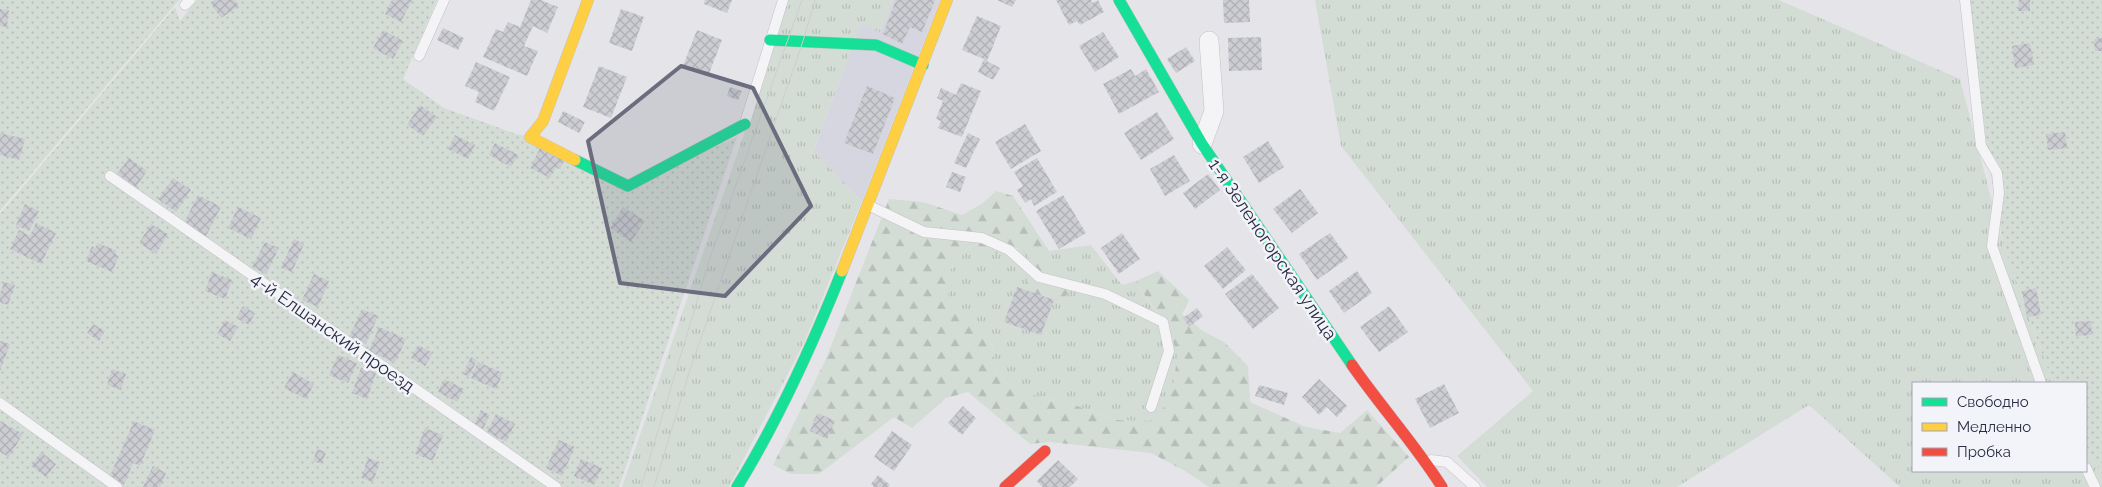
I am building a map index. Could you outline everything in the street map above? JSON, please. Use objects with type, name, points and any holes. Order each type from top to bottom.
[{"type":"street","points":[[588,0],[543,121],[530,137],[628,186],[745,124]]},
{"type":"street","points":[[737,487],[757,456],[811,348],[869,205],[948,0]]},
{"type":"street","name":"1-я Зеленогорская улица","points":[[1120,0],[1202,144],[1371,393],[1425,460],[1442,487]]},
{"type":"street","points":[[770,40],[876,45],[923,65]]},
{"type":"street","points":[[1202,144],[1214,111],[1209,41]]},
{"type":"street","points":[[1005,487],[1046,451]]},
{"type":"lane","points":[[419,56],[444,0]]},
{"type":"lane","points":[[745,124],[783,0]]},
{"type":"lane","points":[[1964,0],[1981,146],[1997,173],[1999,194],[1992,246],[2041,382]]},
{"type":"lane","name":"4-й Елшанский проезд","points":[[110,176],[556,487]]},
{"type":"lane","points":[[869,205],[924,232],[982,238],[1009,250],[1039,277],[1105,294],[1163,322],[1169,351],[1151,407]]},
{"type":"lane","points":[[0,403],[117,487]]},
{"type":"lane","points":[[1425,460],[1447,462],[1476,487]]},
{"type":"lane","points":[[2087,469],[2097,481]]},
{"type":"highlighted area","points":[[681,66],[753,88],[811,206],[725,296],[620,283],[588,141]]},
{"type":"shaded area","points":[[893,0],[940,0],[862,201],[813,152],[861,23],[880,32]]},
{"type":"green space","points":[[0,0],[179,0],[0,211]]},
{"type":"green space","points":[[197,0],[437,0],[403,79],[444,108],[516,134],[530,137],[627,186],[737,137],[619,487],[123,487],[0,396],[0,214],[175,7],[180,21]]},
{"type":"green space","points":[[787,0],[893,0],[880,32],[861,24],[813,151],[862,201],[804,343],[729,487],[622,487],[743,137]]},
{"type":"green space","points":[[1315,0],[1779,0],[1960,79],[2003,244],[2053,382],[1912,382],[1912,472],[2087,472],[2087,448],[2102,475],[2102,487],[1900,487],[1809,405],[1677,487],[1487,487],[1457,456],[1533,391],[1341,146]]},
{"type":"green space","points":[[1968,0],[2102,0],[2102,475],[2087,448],[2087,382],[2053,382],[2003,244],[1971,60]]},
{"type":"green space","points":[[996,191],[1013,196],[1049,251],[1040,261],[1068,290],[1064,303],[1035,301],[1026,288],[1029,255],[1017,248],[1006,256],[970,246],[953,264],[947,284],[950,307],[992,345],[996,374],[1020,393],[1058,399],[1115,420],[1150,421],[1169,399],[1177,362],[1174,342],[1170,333],[1136,281],[1158,271],[1189,300],[1182,314],[1203,331],[1224,342],[1248,366],[1250,402],[1306,427],[1340,433],[1367,410],[1409,457],[1376,487],[1209,487],[1185,471],[1151,453],[1050,442],[1030,444],[968,392],[946,398],[912,428],[894,417],[819,474],[791,474],[773,465],[825,361],[889,199],[923,202],[962,215],[983,203]]},
{"type":"green space","points":[[1091,245],[1122,285],[1136,281],[1165,324],[1174,342],[1179,366],[1180,407],[1150,422],[1115,420],[1058,399],[1020,393],[996,374],[992,345],[932,322],[953,264],[970,246],[1049,251]]},
{"type":"green space","points":[[0,407],[109,487],[0,487]]},
{"type":"building","points":[[214,0],[235,0],[239,6],[221,18],[210,3]]},
{"type":"building","points":[[392,0],[412,0],[401,22],[385,14]]},
{"type":"building","points":[[531,0],[541,0],[558,7],[547,33],[533,26],[524,46],[538,51],[527,76],[483,57],[496,29],[503,32],[508,22],[520,27]]},
{"type":"building","points":[[705,0],[732,0],[727,13],[704,4]]},
{"type":"building","points":[[896,0],[935,0],[922,32],[910,27],[902,44],[883,34]]},
{"type":"building","points":[[997,0],[1016,0],[1012,7]]},
{"type":"building","points":[[1056,0],[1091,0],[1092,3],[1098,0],[1104,12],[1080,25],[1077,21],[1069,25]]},
{"type":"building","points":[[1223,0],[1249,0],[1250,22],[1224,23]]},
{"type":"building","points":[[2019,0],[2030,0],[2030,11],[2018,11]]},
{"type":"building","points":[[0,9],[9,10],[7,27],[0,26]]},
{"type":"building","points":[[621,9],[644,17],[632,51],[609,43]]},
{"type":"building","points":[[977,16],[1001,26],[987,61],[1000,68],[993,80],[978,72],[984,59],[962,50]]},
{"type":"building","points":[[443,28],[464,38],[458,50],[437,40]]},
{"type":"building","points":[[383,30],[403,41],[393,59],[373,48]]},
{"type":"building","points":[[697,30],[722,40],[708,76],[683,66]]},
{"type":"building","points":[[1103,32],[1119,57],[1095,72],[1079,46]]},
{"type":"building","points":[[1261,37],[1262,70],[1229,71],[1228,38]]},
{"type":"building","points":[[2102,38],[2102,51],[2095,51],[2094,39]]},
{"type":"building","points":[[2030,43],[2034,65],[2015,68],[2012,46]]},
{"type":"building","points":[[1186,47],[1195,61],[1176,73],[1167,59]]},
{"type":"building","points":[[476,62],[510,77],[494,111],[475,102],[479,92],[465,86]]},
{"type":"building","points":[[599,66],[627,77],[611,118],[583,107]]},
{"type":"building","points":[[1131,69],[1135,76],[1146,69],[1159,92],[1119,114],[1103,84]]},
{"type":"building","points":[[961,83],[981,91],[962,137],[938,128],[941,121],[936,119],[943,101],[937,98],[941,88],[956,95]]},
{"type":"building","points":[[867,86],[895,98],[873,154],[844,143]]},
{"type":"building","points":[[730,87],[742,91],[738,100],[727,96]]},
{"type":"building","points":[[420,105],[437,117],[423,136],[407,125]]},
{"type":"building","points":[[563,111],[585,122],[579,133],[558,122]]},
{"type":"building","points":[[1157,112],[1174,139],[1141,160],[1124,133]]},
{"type":"building","points":[[1025,124],[1041,151],[1011,169],[995,142]]},
{"type":"building","points":[[2065,132],[2067,148],[2048,150],[2046,134]]},
{"type":"building","points":[[0,133],[25,139],[19,160],[0,155]]},
{"type":"building","points":[[968,133],[980,139],[966,168],[954,163]]},
{"type":"building","points":[[455,135],[475,145],[468,159],[448,149]]},
{"type":"building","points":[[1268,141],[1284,167],[1259,183],[1243,157]]},
{"type":"building","points":[[495,143],[518,155],[511,167],[489,155]]},
{"type":"building","points":[[541,146],[566,158],[560,169],[556,167],[550,178],[530,168]]},
{"type":"building","points":[[1174,155],[1190,181],[1165,196],[1150,169]]},
{"type":"building","points":[[129,158],[147,171],[136,187],[117,174]]},
{"type":"building","points":[[1037,158],[1057,192],[1034,206],[1031,199],[1025,203],[1017,190],[1023,186],[1014,172]]},
{"type":"building","points":[[952,172],[966,177],[960,192],[946,187]]},
{"type":"building","points":[[1208,174],[1220,190],[1195,209],[1183,193]]},
{"type":"building","points":[[173,178],[191,190],[176,212],[158,199]]},
{"type":"building","points":[[1300,189],[1318,213],[1292,233],[1273,209]]},
{"type":"building","points":[[198,195],[221,207],[206,236],[183,225]]},
{"type":"building","points":[[1063,195],[1086,233],[1059,249],[1036,211]]},
{"type":"building","points":[[25,204],[39,211],[29,231],[16,225]]},
{"type":"building","points":[[238,207],[261,218],[251,239],[228,228]]},
{"type":"building","points":[[623,207],[645,221],[631,242],[610,228]]},
{"type":"building","points":[[36,223],[56,233],[41,264],[10,249],[19,230],[30,236]]},
{"type":"building","points":[[151,224],[168,234],[156,254],[139,243]]},
{"type":"building","points":[[1122,233],[1140,259],[1119,274],[1101,248]]},
{"type":"building","points":[[1330,233],[1348,258],[1317,280],[1299,254]]},
{"type":"building","points":[[294,239],[304,244],[292,272],[281,268]]},
{"type":"building","points":[[265,242],[279,248],[266,274],[252,267]]},
{"type":"building","points":[[98,243],[117,251],[115,254],[119,256],[112,272],[86,261],[92,246],[95,248]]},
{"type":"building","points":[[1227,247],[1246,270],[1223,289],[1204,266]]},
{"type":"building","points":[[1357,271],[1372,293],[1344,313],[1329,291]]},
{"type":"building","points":[[212,272],[232,280],[225,299],[205,291]]},
{"type":"building","points":[[314,274],[329,281],[318,307],[302,300]]},
{"type":"building","points":[[1252,274],[1279,308],[1253,329],[1225,294]]},
{"type":"building","points":[[4,282],[15,285],[8,305],[0,302],[0,294]]},
{"type":"building","points":[[1017,287],[1054,300],[1041,335],[1004,322]]},
{"type":"building","points":[[2036,288],[2041,315],[2027,317],[2022,291]]},
{"type":"building","points":[[243,306],[255,313],[249,325],[236,318]]},
{"type":"building","points":[[1389,306],[1408,332],[1379,352],[1360,327]]},
{"type":"building","points":[[1197,308],[1203,316],[1189,327],[1183,318]]},
{"type":"building","points":[[362,309],[378,316],[366,344],[349,337]]},
{"type":"building","points":[[225,320],[238,327],[230,341],[217,334]]},
{"type":"building","points":[[2091,321],[2092,335],[2076,336],[2075,322]]},
{"type":"building","points":[[93,324],[105,331],[99,341],[87,333]]},
{"type":"building","points":[[379,327],[406,339],[395,363],[369,351]]},
{"type":"building","points":[[0,341],[10,344],[0,371]]},
{"type":"building","points":[[418,345],[433,353],[425,366],[411,358]]},
{"type":"building","points":[[338,355],[357,363],[348,383],[329,375]]},
{"type":"building","points":[[471,357],[477,360],[469,377],[463,374]]},
{"type":"building","points":[[478,362],[503,373],[496,389],[471,378]]},
{"type":"building","points":[[361,368],[376,373],[367,399],[352,393]]},
{"type":"building","points":[[112,369],[126,374],[121,390],[107,385]]},
{"type":"building","points":[[293,372],[314,384],[306,399],[284,388]]},
{"type":"building","points":[[444,379],[464,389],[457,402],[438,392]]},
{"type":"building","points":[[1319,379],[1347,406],[1337,417],[1327,407],[1319,415],[1302,397]]},
{"type":"building","points":[[1444,384],[1459,413],[1430,428],[1415,399]]},
{"type":"building","points":[[1259,385],[1288,393],[1284,405],[1255,396]]},
{"type":"building","points":[[963,406],[976,418],[962,435],[948,423]]},
{"type":"building","points":[[481,410],[490,415],[483,429],[474,425]]},
{"type":"building","points":[[818,413],[835,421],[827,439],[810,431]]},
{"type":"building","points":[[496,414],[515,424],[506,442],[487,432]]},
{"type":"building","points":[[0,421],[23,434],[9,457],[0,452]]},
{"type":"building","points":[[134,421],[155,430],[140,466],[133,463],[124,485],[110,476]]},
{"type":"building","points":[[425,428],[443,435],[433,461],[415,454]]},
{"type":"building","points":[[892,431],[912,445],[894,471],[874,457]]},
{"type":"building","points":[[559,440],[575,447],[562,476],[546,468]]},
{"type":"building","points":[[317,449],[326,452],[322,464],[313,461]]},
{"type":"building","points":[[41,452],[56,464],[46,477],[31,466]]},
{"type":"building","points":[[368,458],[380,462],[373,482],[361,478]]},
{"type":"building","points":[[581,459],[602,468],[594,485],[574,476]]},
{"type":"building","points":[[1058,460],[1078,479],[1070,487],[1042,487],[1037,481]]},
{"type":"building","points":[[153,466],[166,473],[160,487],[143,487]]},
{"type":"building","points":[[878,475],[890,485],[888,487],[874,487],[871,484]]},
{"type":"tram line","points":[[641,487],[710,258],[802,0]]},
{"type":"tram line","points":[[654,487],[689,373],[803,41],[815,0]]},
{"type":"traffic: fast","points":[[1119,0],[1202,144],[1352,365]]},
{"type":"traffic: fast","points":[[770,40],[876,45],[923,65]]},
{"type":"traffic: fast","points":[[575,160],[628,186],[745,124]]},
{"type":"traffic: fast","points":[[737,487],[767,435],[794,382],[842,271]]},
{"type":"traffic: slow","points":[[575,160],[530,137],[543,121],[588,0]]},
{"type":"traffic: slow","points":[[842,271],[947,0]]},
{"type":"traffic: jam","points":[[1352,365],[1421,456],[1442,487]]},
{"type":"traffic: jam","points":[[1005,487],[1045,451]]}]
